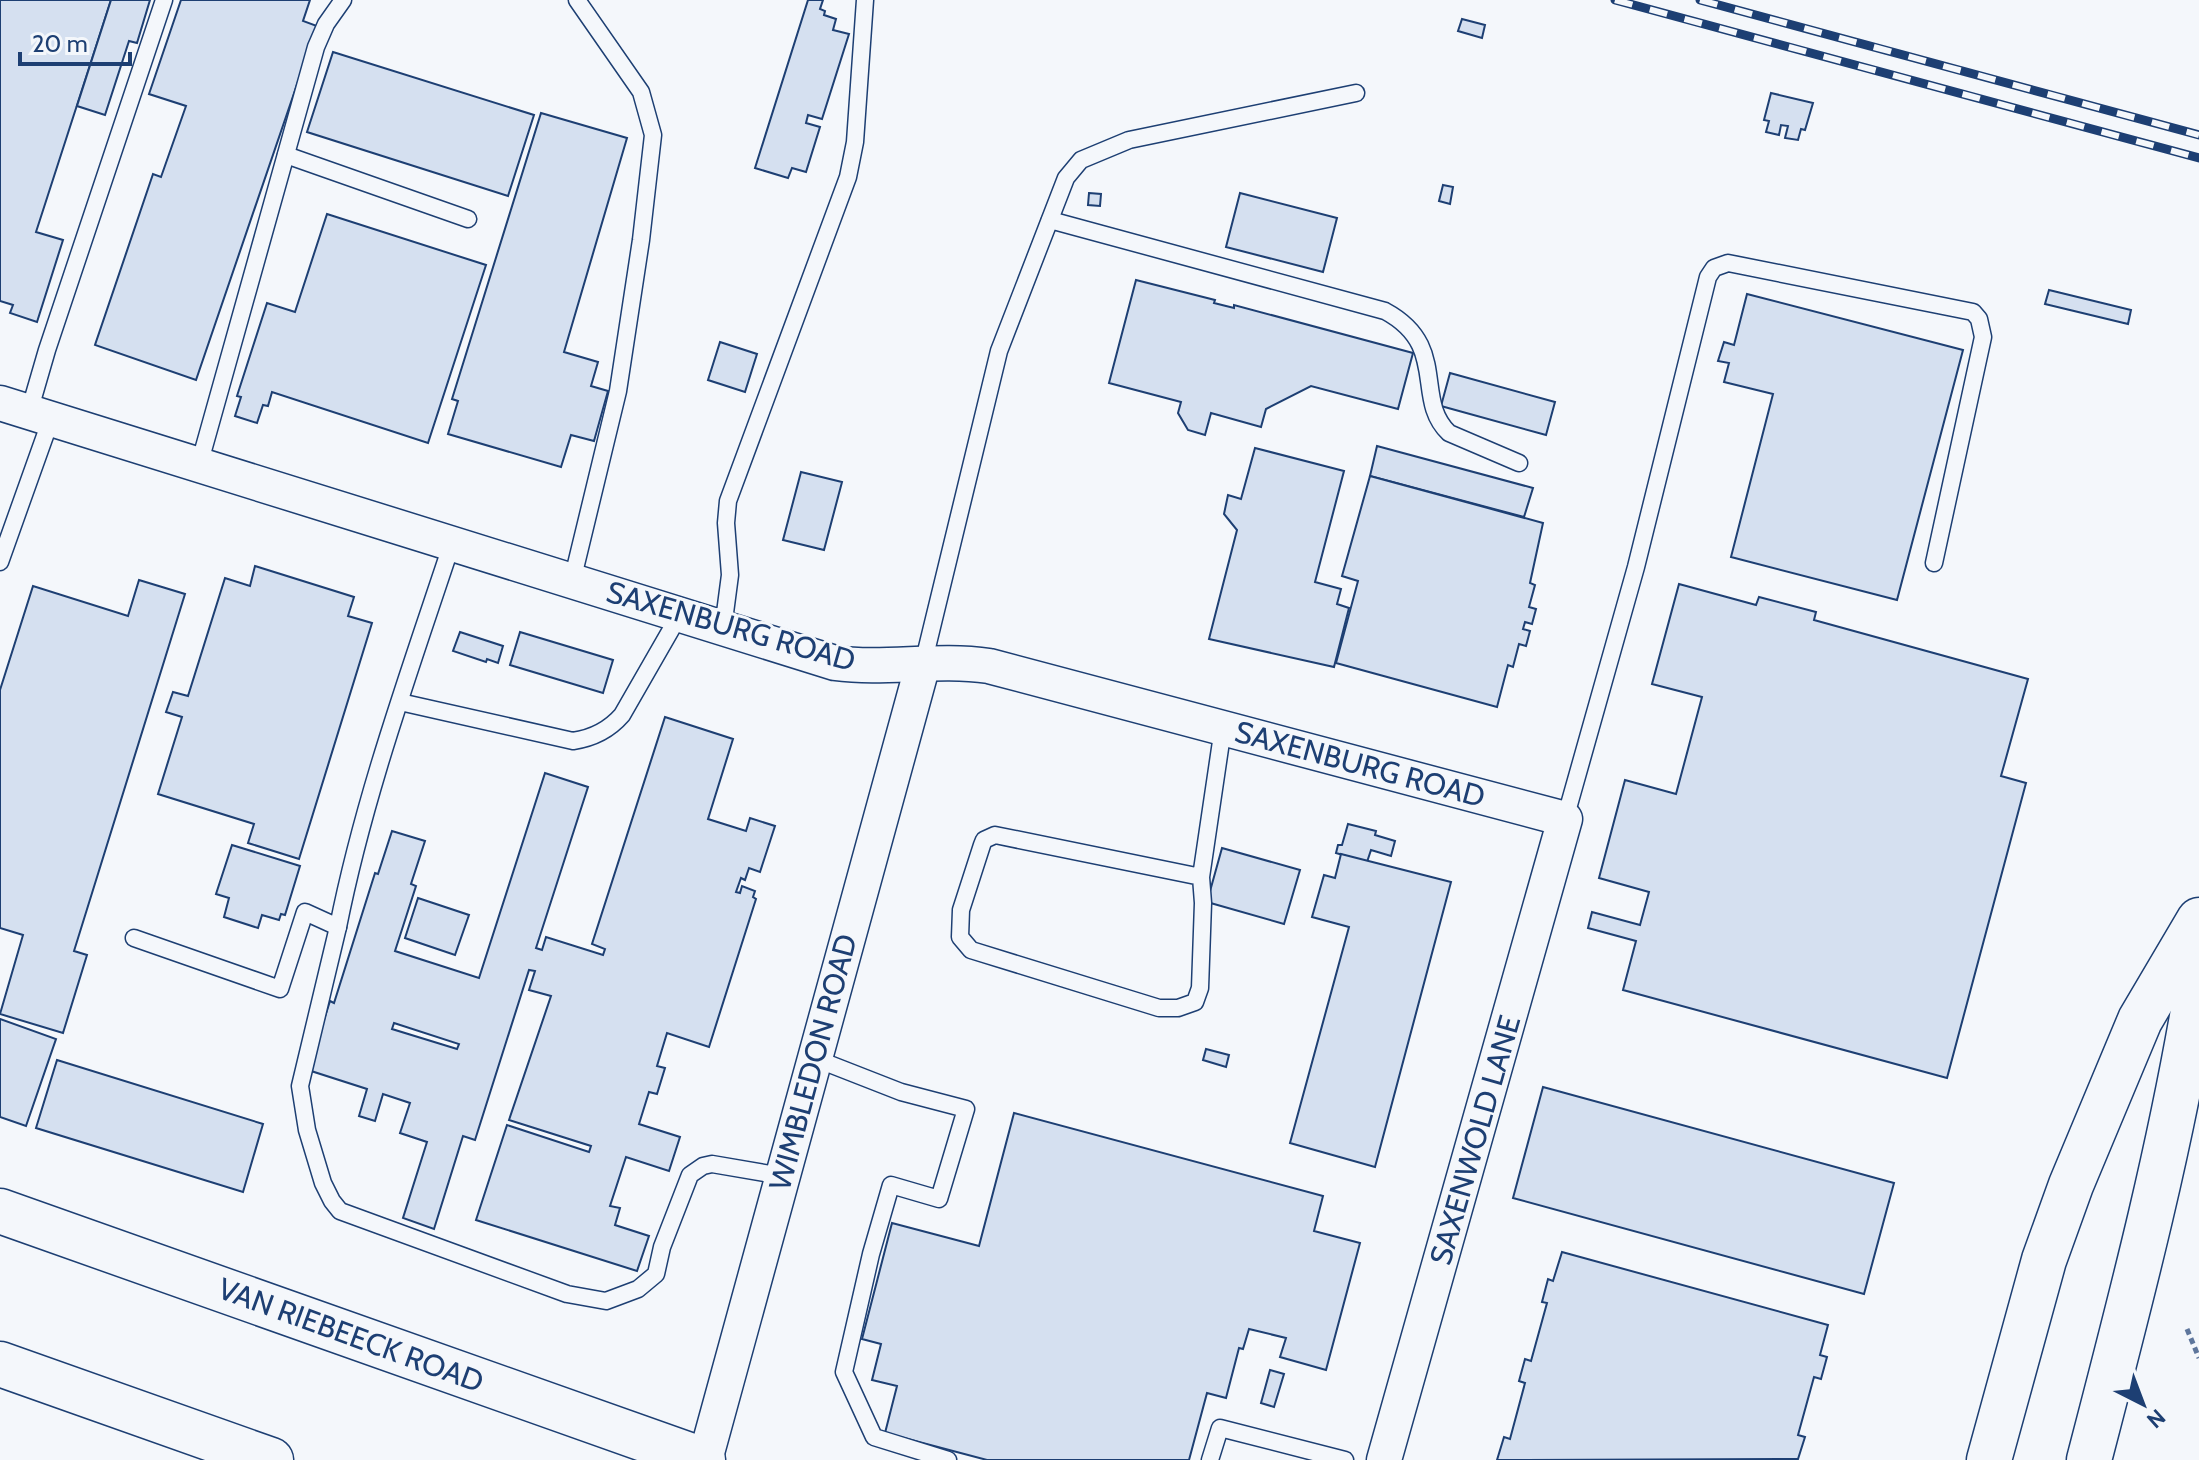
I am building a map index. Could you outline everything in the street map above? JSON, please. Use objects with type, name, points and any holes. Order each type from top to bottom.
[{"type":"main road","points":[[1989,1460],[2044,1260],[2071,1185],[2140,1020],[2199,920]]},
{"type":"main road","points":[[2089,1460],[2158,1186],[2184,1067],[2199,975]]},
{"type":"main road","name":"VAN RIEBEECK ROAD","points":[[0,1211],[704,1460]]},
{"type":"main road","points":[[0,1364],[271,1460]]},
{"type":"street","name":"SAXENBURG ROAD","points":[[27,411],[835,663],[857,666],[947,661],[989,666],[1565,819]]},
{"type":"street","name":"WIMBLEDON ROAD","points":[[704,1460],[923,664]]},
{"type":"street","name":"SAXENWOLD LANE","points":[[1384,1460],[1565,819]]},
{"type":"lane","points":[[0,562],[27,411],[164,0]]},
{"type":"lane","points":[[199,465],[316,47],[326,24],[343,0]]},
{"type":"lane","points":[[572,581],[618,391],[653,135],[641,92],[577,0]]},
{"type":"lane","points":[[723,628],[730,575],[726,523],[728,501],[848,177],[855,142],[865,0]]},
{"type":"lane","points":[[923,664],[999,351],[1066,178],[1081,160],[1129,140],[1356,93]]},
{"type":"lane","points":[[286,155],[468,219]]},
{"type":"lane","points":[[1050,220],[1385,311],[1408,326],[1422,346],[1433,407],[1441,425],[1449,433],[1519,463]]},
{"type":"lane","points":[[1565,819],[1636,567],[1708,277],[1720,264],[1728,263],[1973,312],[1979,319],[1983,337],[1934,563]]},
{"type":"lane","points":[[452,543],[347,879],[300,1086],[307,1130],[323,1183],[332,1201],[340,1211],[567,1294],[606,1301],[638,1289],[656,1274],[662,1247],[690,1175],[712,1164],[782,1176]]},
{"type":"lane","points":[[400,702],[573,741],[589,739],[613,726],[622,715],[680,614]]},
{"type":"lane","points":[[1201,877],[995,835],[984,840],[982,845],[961,910],[960,937],[971,950],[1159,1008],[1188,1007],[1198,997],[1200,988],[1201,877],[1223,728]]},
{"type":"lane","points":[[134,938],[280,989],[305,912],[338,927]]},
{"type":"lane","points":[[814,1058],[901,1092],[966,1109],[939,1199],[891,1185],[871,1254],[844,1372],[874,1437],[948,1460]]},
{"type":"lane","points":[[1210,1460],[1220,1428],[1345,1460]]},
{"type":"path","points":[[2187,1329],[2199,1358]]},
{"type":"building","points":[[0,0],[111,0],[36,232],[63,240],[37,322],[10,313],[13,305],[0,301]]},
{"type":"building","points":[[111,0],[150,0],[137,43],[129,41],[105,115],[77,106]]},
{"type":"building","points":[[181,0],[310,0],[303,21],[317,26],[196,380],[95,345],[153,174],[161,177],[186,106],[149,94]]},
{"type":"building","points":[[808,0],[823,0],[820,9],[825,11],[824,15],[836,19],[833,30],[849,34],[822,119],[808,115],[806,123],[820,127],[806,172],[792,168],[788,178],[755,168]]},
{"type":"building","points":[[1462,19],[1485,25],[1482,38],[1458,31]]},
{"type":"building","points":[[333,52],[534,115],[508,196],[307,132]]},
{"type":"building","points":[[1771,93],[1813,103],[1805,130],[1801,129],[1798,140],[1785,138],[1788,126],[1781,125],[1779,135],[1766,132],[1769,121],[1764,120]]},
{"type":"building","points":[[541,113],[627,138],[564,352],[598,362],[591,386],[608,391],[594,441],[571,435],[561,467],[448,434],[458,401],[452,399]]},
{"type":"building","points":[[1443,185],[1453,187],[1450,204],[1439,201]]},
{"type":"building","points":[[1089,193],[1101,194],[1100,206],[1088,205]]},
{"type":"building","points":[[1240,193],[1337,218],[1323,272],[1226,247]]},
{"type":"building","points":[[327,214],[486,265],[428,443],[272,392],[268,406],[263,405],[257,423],[235,416],[241,397],[237,396],[267,303],[295,312]]},
{"type":"building","points":[[1136,280],[1413,353],[1398,409],[1311,386],[1266,409],[1261,427],[1211,413],[1205,435],[1188,430],[1178,413],[1181,402],[1109,383]]},
{"type":"building","points":[[2049,290],[2131,310],[2128,324],[2045,304]]},
{"type":"building","points":[[1747,294],[1963,350],[1897,600],[1731,557],[1773,394],[1724,382],[1729,363],[1718,361],[1724,342],[1734,345]]},
{"type":"building","points":[[720,342],[757,354],[745,392],[708,380]]},
{"type":"building","points":[[1450,373],[1555,402],[1546,435],[1441,406]]},
{"type":"building","points":[[1377,446],[1533,488],[1524,517],[1370,476]]},
{"type":"building","points":[[1255,448],[1344,471],[1315,582],[1341,589],[1337,604],[1349,608],[1334,667],[1209,639],[1237,530],[1224,514],[1228,495],[1241,499]]},
{"type":"building","points":[[801,472],[842,482],[824,550],[783,540]]},
{"type":"building","points":[[1370,476],[1543,523],[1530,583],[1535,585],[1529,607],[1536,609],[1532,624],[1525,622],[1523,629],[1530,631],[1526,646],[1519,644],[1513,667],[1508,665],[1497,707],[1336,663],[1358,581],[1342,576]]},
{"type":"building","points":[[255,566],[354,597],[348,616],[372,623],[299,859],[248,843],[254,824],[158,794],[182,717],[166,712],[173,692],[188,696],[225,578],[250,586]]},
{"type":"building","points":[[139,580],[185,594],[74,951],[87,955],[63,1033],[0,1014],[23,935],[0,928],[0,690],[33,586],[128,616]]},
{"type":"building","points":[[1679,584],[1756,605],[1759,597],[1816,612],[1814,620],[2028,679],[2001,776],[2026,783],[1947,1078],[1623,990],[1636,941],[1588,928],[1592,912],[1640,925],[1649,892],[1599,878],[1625,780],[1676,794],[1702,697],[1652,684]]},
{"type":"building","points":[[460,632],[503,646],[498,663],[453,651]]},
{"type":"building","points":[[520,632],[613,660],[603,693],[510,665]]},
{"type":"building","points":[[665,717],[733,739],[708,819],[746,831],[750,818],[775,826],[760,872],[749,868],[736,892],[740,893],[742,886],[755,891],[753,897],[756,899],[709,1047],[667,1033],[657,1066],[665,1068],[657,1094],[649,1092],[639,1124],[680,1137],[669,1171],[626,1157],[610,1206],[620,1208],[615,1225],[649,1236],[637,1271],[476,1220],[507,1125],[589,1152],[591,1146],[509,1120],[551,996],[529,990],[535,971],[529,970],[475,1140],[463,1136],[434,1229],[403,1218],[427,1142],[400,1133],[410,1103],[383,1094],[375,1121],[359,1116],[367,1089],[308,1070],[392,831],[425,841],[411,884],[416,886],[395,951],[479,978],[545,773],[588,787],[536,948],[542,950],[546,937],[603,955],[605,949],[592,944]],"holes":[[[394,1023],[459,1044],[457,1049],[392,1029]]]},
{"type":"building","points":[[1348,824],[1376,831],[1375,835],[1395,841],[1391,856],[1371,850],[1367,862],[1336,853],[1338,845],[1342,845]]},
{"type":"building","points":[[232,845],[300,866],[285,915],[281,914],[279,920],[262,915],[258,928],[224,917],[229,898],[216,894]]},
{"type":"building","points":[[1222,848],[1300,870],[1284,924],[1207,902]]},
{"type":"building","points":[[1341,854],[1451,882],[1375,1167],[1290,1143],[1349,927],[1312,917],[1324,875],[1335,878]]},
{"type":"building","points":[[418,898],[469,915],[455,955],[405,938]]},
{"type":"building","points":[[0,1019],[56,1039],[26,1126],[0,1117]]},
{"type":"building","points":[[1206,1049],[1229,1055],[1226,1067],[1203,1060]]},
{"type":"building","points":[[57,1060],[263,1124],[243,1192],[36,1128]]},
{"type":"building","points":[[1543,1087],[1894,1183],[1864,1294],[1513,1198]]},
{"type":"building","points":[[1014,1113],[1323,1196],[1314,1231],[1360,1243],[1326,1370],[1280,1357],[1286,1338],[1249,1329],[1243,1349],[1239,1348],[1226,1398],[1207,1393],[1189,1460],[987,1460],[885,1433],[897,1386],[872,1380],[881,1344],[862,1339],[892,1223],[979,1246]]},
{"type":"building","points":[[1562,1252],[1828,1325],[1820,1355],[1827,1357],[1821,1379],[1814,1377],[1798,1435],[1805,1437],[1798,1459],[1497,1460],[1504,1437],[1510,1439],[1525,1383],[1519,1381],[1525,1359],[1531,1361],[1547,1303],[1542,1302],[1548,1279],[1553,1281]]},
{"type":"building","points":[[1270,1370],[1284,1374],[1274,1407],[1261,1403]]},
{"type":"railway","points":[[1615,0],[2199,158]]},
{"type":"railway","points":[[1700,0],[2199,135]]}]
